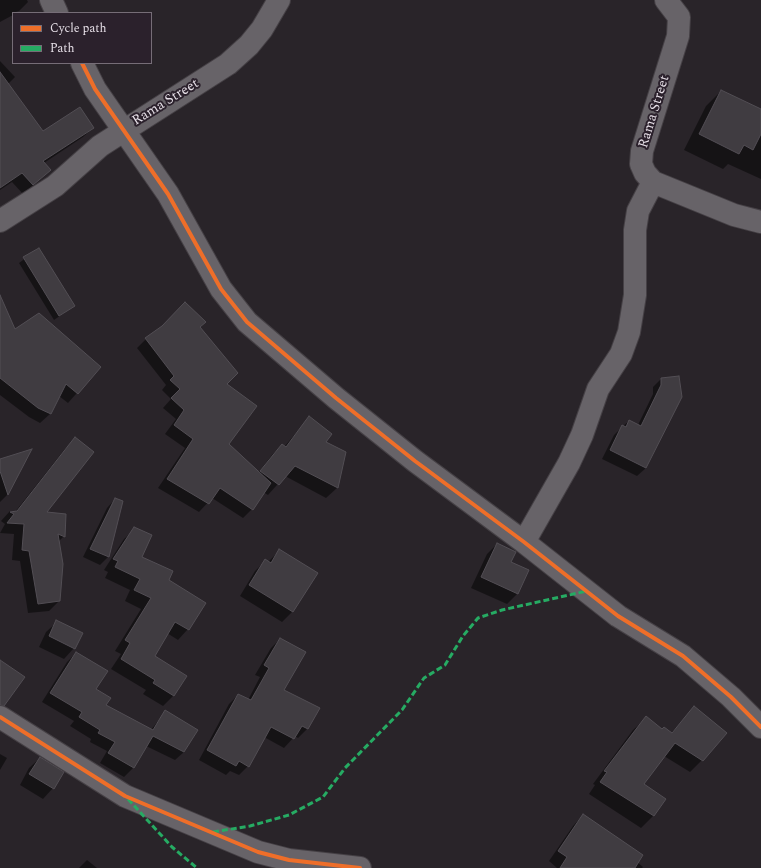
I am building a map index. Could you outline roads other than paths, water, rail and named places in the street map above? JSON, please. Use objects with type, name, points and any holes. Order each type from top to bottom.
[{"type":"street","points":[[51,0],[57,12]]},
{"type":"street","name":"Rama Street","points":[[0,221],[55,186],[100,146],[228,64],[249,45],[262,28],[279,0]]},
{"type":"street","name":"Rama Street","points":[[652,182],[645,173],[642,164],[642,151],[678,30],[679,17],[666,0]]},
{"type":"street","points":[[83,64],[95,88],[168,194],[221,289],[247,322],[336,398],[415,461],[524,542],[618,616],[683,656],[731,697],[761,727]]},
{"type":"street","points":[[524,542],[569,463],[582,435],[598,389],[621,354],[629,332],[635,295],[635,230],[638,211],[652,182],[734,215],[761,222]]},
{"type":"street","points":[[0,717],[41,744],[132,799],[258,852],[289,860],[360,868]]}]
